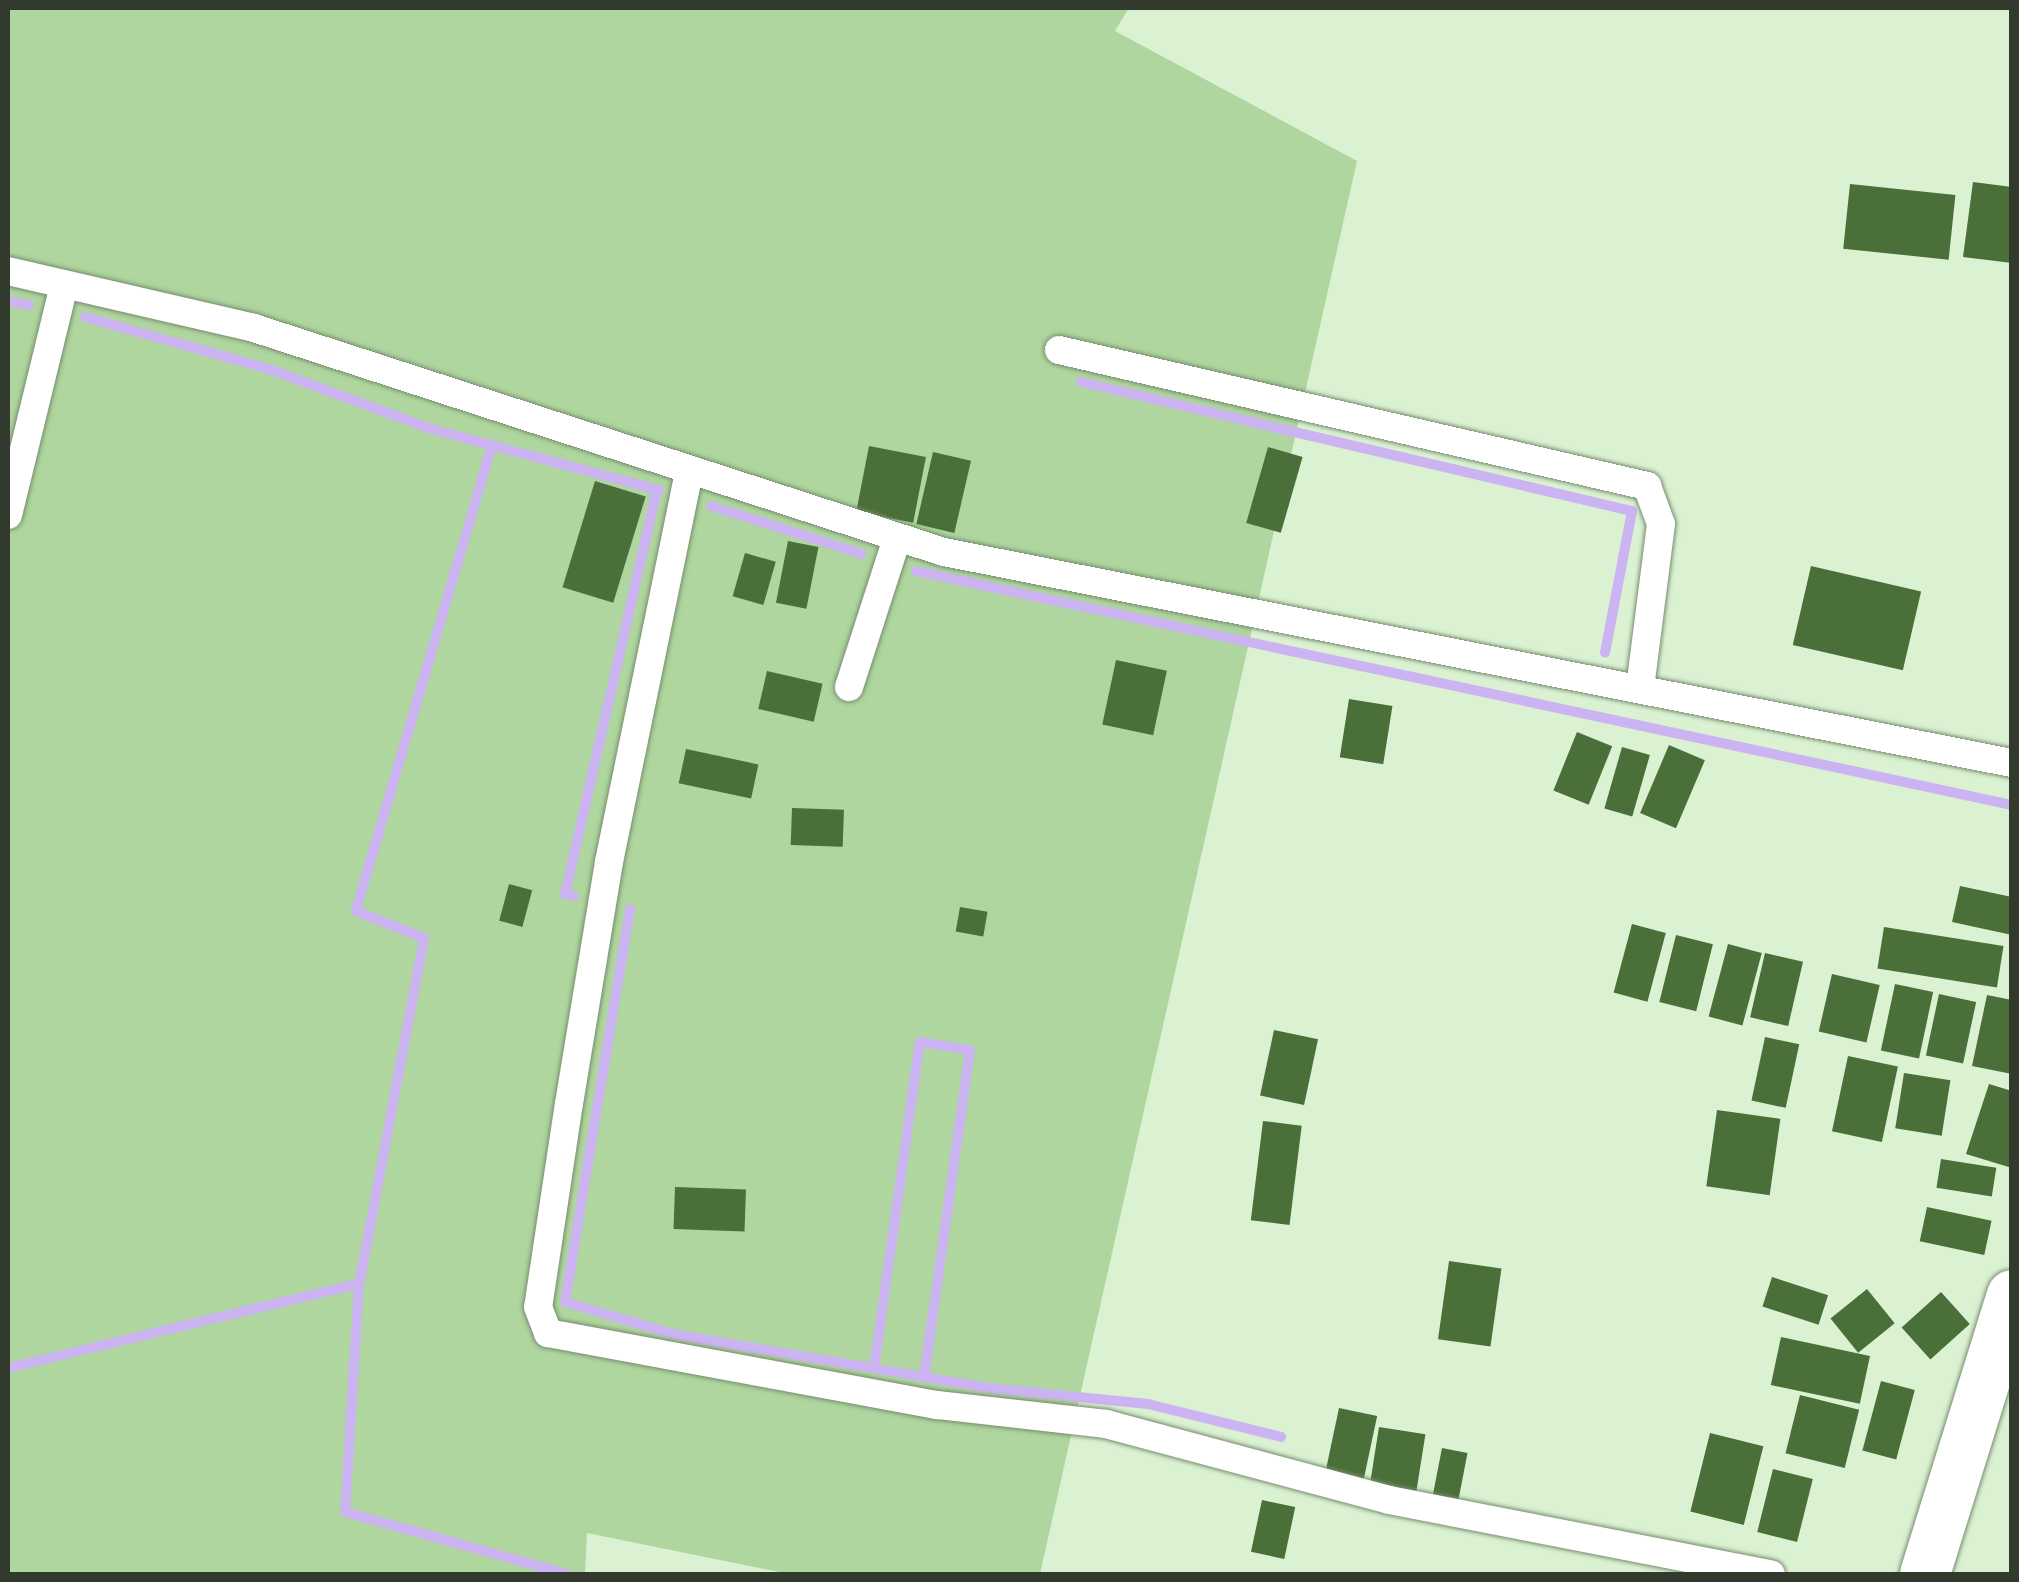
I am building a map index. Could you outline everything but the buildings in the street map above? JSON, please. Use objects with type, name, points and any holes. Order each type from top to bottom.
[{"type":"highway","points":[[1925,1574],[2012,1295]]},
{"type":"street","points":[[8,271],[254,328],[898,538],[1084,583],[2012,762]]},
{"type":"street","points":[[8,515],[64,285]]},
{"type":"street","points":[[1059,350],[1647,486],[1661,524],[1640,688]]},
{"type":"street","points":[[689,472],[609,862],[572,1084],[538,1307],[548,1332],[937,1405],[1106,1424],[1389,1500],[1771,1574]]},
{"type":"street","points":[[849,688],[898,538]]},
{"type":"green space","points":[[8,8],[1129,8],[1115,31],[1357,161],[1040,1574],[789,1574],[587,1533],[585,1574],[8,1574]]},
{"type":"waterway","points":[[8,301],[29,305]]},
{"type":"waterway","points":[[85,317],[269,369],[431,429],[659,490]]},
{"type":"waterway","points":[[1081,382],[1632,511],[1605,652]]},
{"type":"waterway","points":[[492,445],[356,911],[424,938],[359,1284],[345,1512],[567,1574]]},
{"type":"waterway","points":[[574,896],[565,894],[657,489]]},
{"type":"waterway","points":[[711,506],[862,554]]},
{"type":"waterway","points":[[916,571],[2012,805]]},
{"type":"waterway","points":[[630,909],[565,1302],[673,1334],[988,1388],[1148,1404],[1281,1437]]},
{"type":"waterway","points":[[874,1368],[920,1042],[970,1050],[924,1377]]},
{"type":"waterway","points":[[8,1368],[359,1284]]}]
